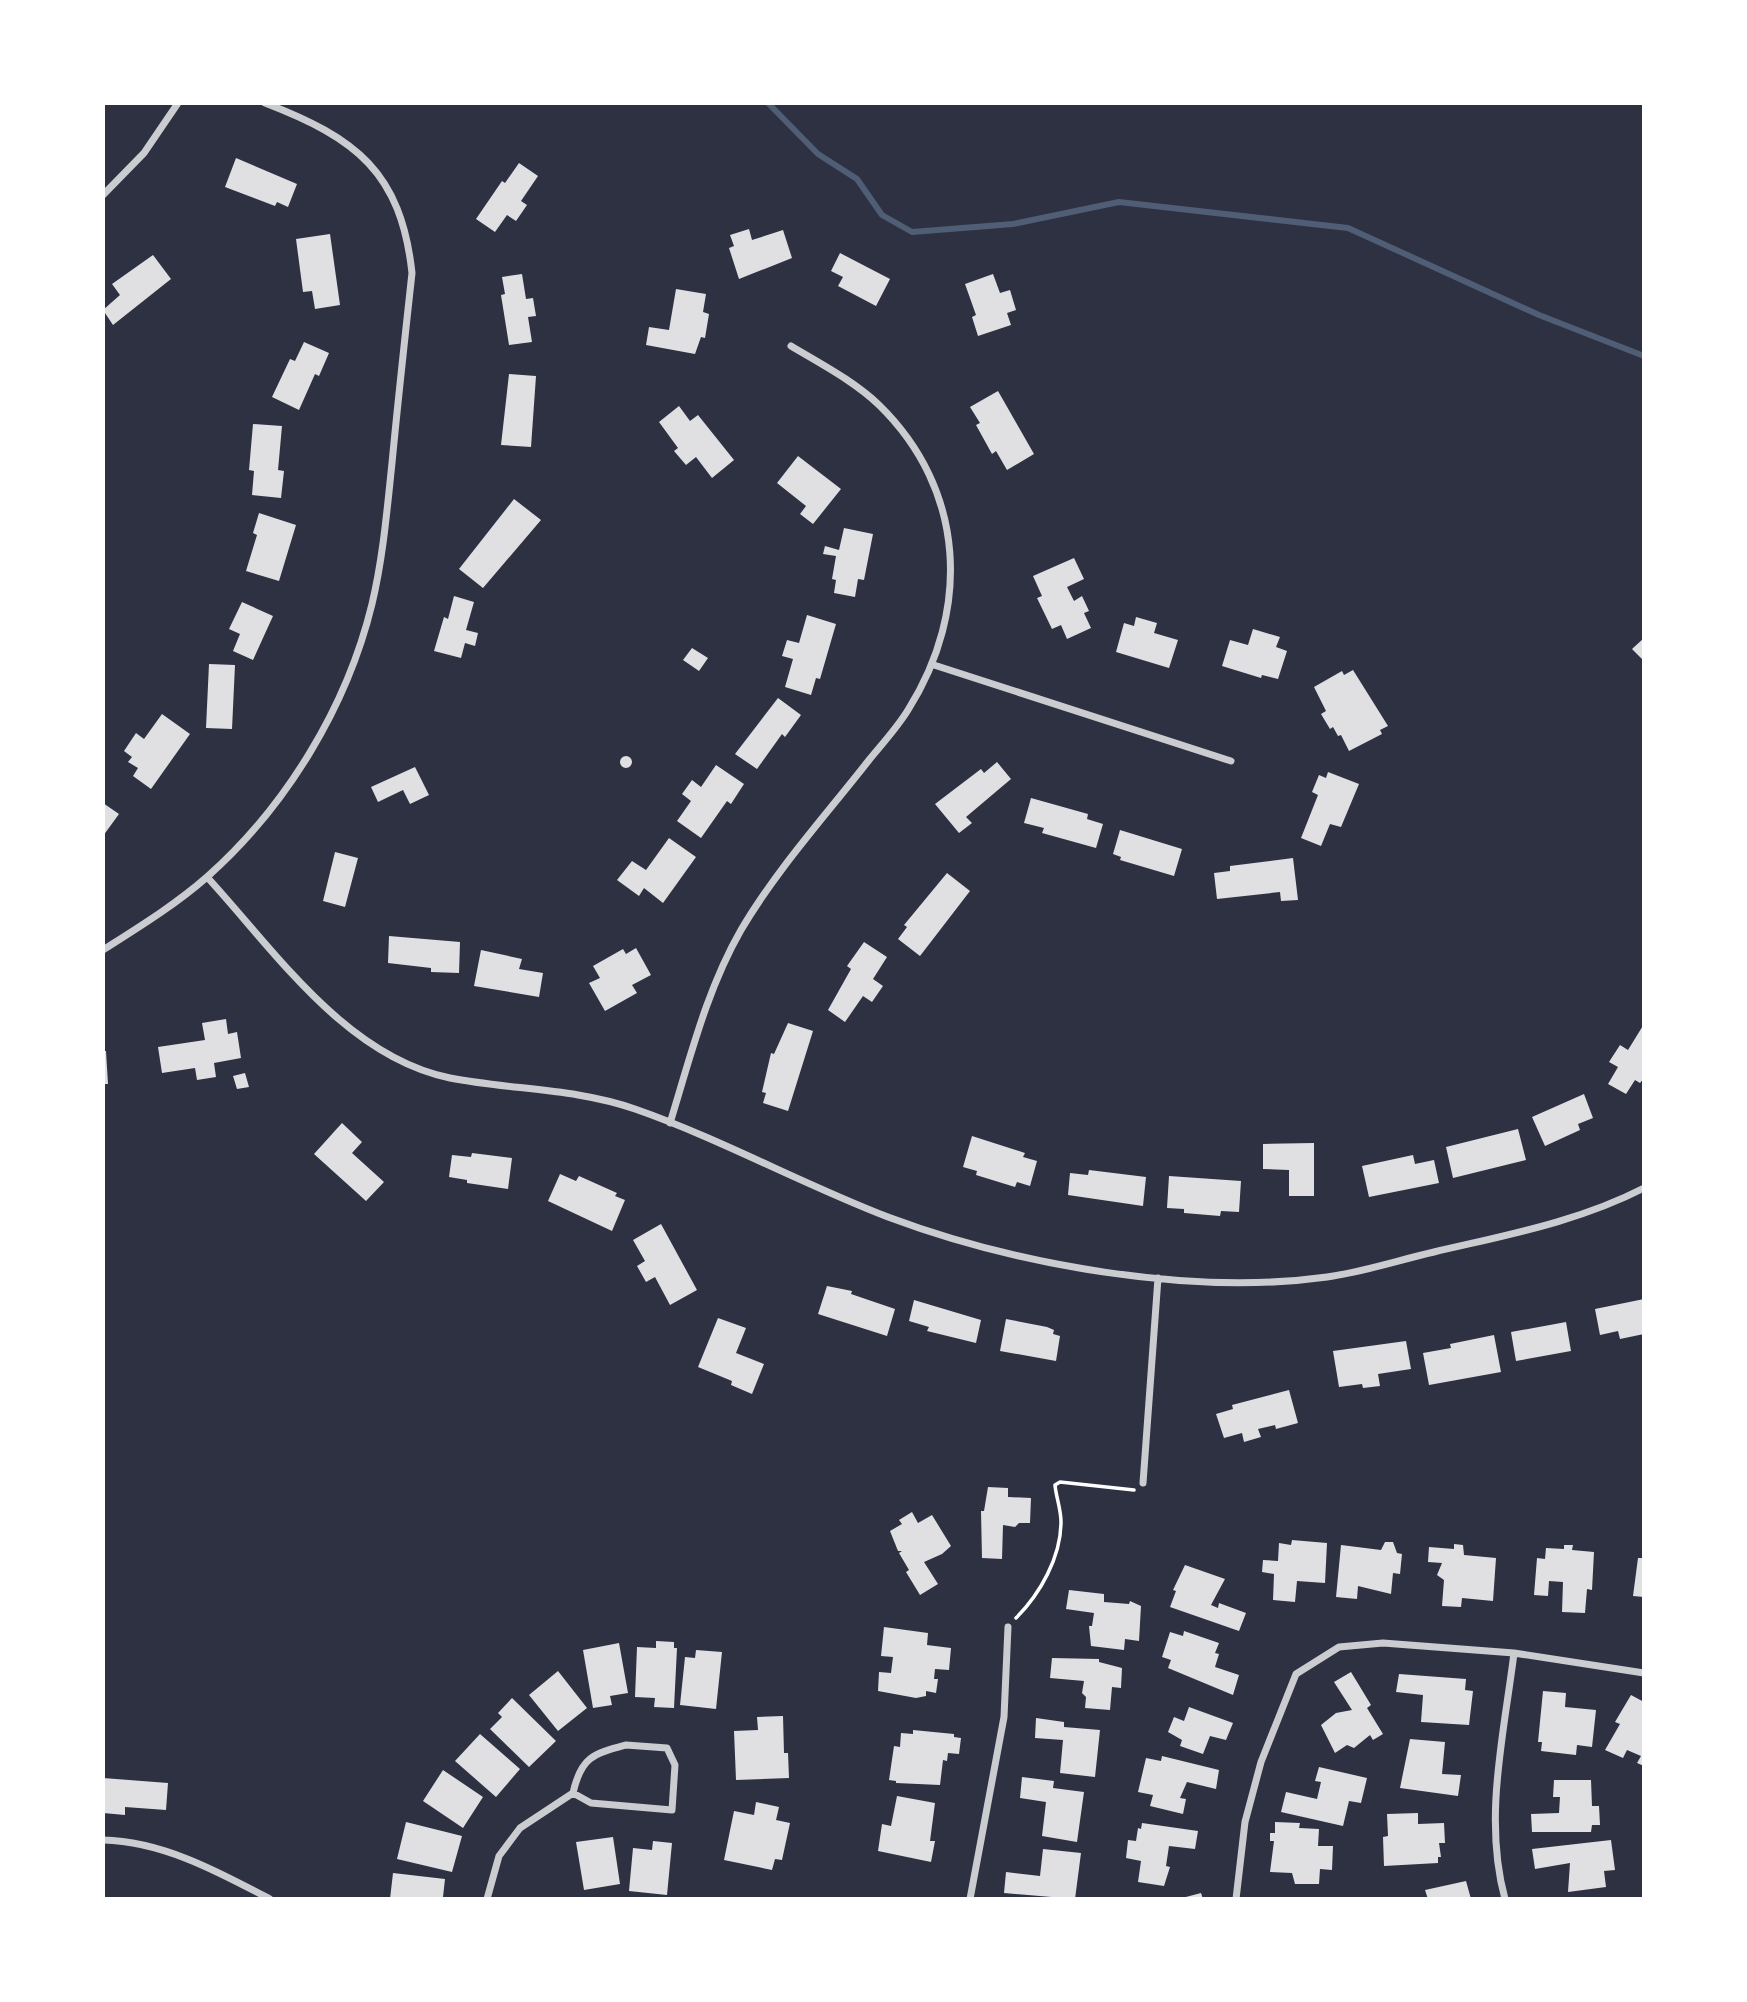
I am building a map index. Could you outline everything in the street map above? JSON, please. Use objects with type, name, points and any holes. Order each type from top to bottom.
[{"type":"street","points":[[103,195],[144,153],[178,103]]},
{"type":"street","points":[[103,950],[156,916],[207,877],[253,831],[297,773],[330,717],[358,650],[382,552],[412,274],[408,239],[397,206],[380,176],[356,150],[313,121],[265,103]]},
{"type":"street","points":[[670,1123],[707,1006],[741,930],[764,894],[907,712],[934,665],[948,621],[952,573],[947,525],[932,479],[910,441],[879,405],[850,382],[791,346]]},
{"type":"street","points":[[934,665],[1231,761]]},
{"type":"street","points":[[207,877],[333,1016],[387,1055],[450,1078],[600,1098],[670,1123],[886,1216],[937,1234],[1049,1262],[1158,1278],[1260,1282],[1329,1276],[1560,1222],[1611,1205],[1644,1188]]},
{"type":"street","points":[[1143,1483],[1158,1278]]},
{"type":"street","points":[[970,1899],[1004,1717],[1008,1627]]},
{"type":"street","points":[[1236,1899],[1245,1822],[1258,1773],[1296,1674],[1339,1647],[1383,1643],[1514,1653],[1644,1673]]},
{"type":"street","points":[[1505,1899],[1497,1868],[1494,1825],[1514,1653]]},
{"type":"street","points":[[487,1899],[499,1856],[520,1828],[544,1809],[573,1793],[578,1772],[594,1754],[626,1745],[667,1748],[675,1766],[672,1811],[591,1803],[573,1793]]},
{"type":"street","points":[[103,1840],[158,1848],[228,1877],[270,1899]]},
{"type":"path","points":[[1008,1627],[1031,1603],[1056,1555],[1061,1518],[1055,1485],[1060,1482],[1137,1490],[1143,1483]]},
{"type":"building","points":[[236,158],[297,184],[288,207],[277,202],[275,206],[225,187]]},
{"type":"building","points":[[519,163],[538,176],[521,201],[527,205],[516,221],[507,215],[495,232],[476,219],[502,181],[505,183]]},
{"type":"building","points":[[749,229],[752,240],[783,230],[792,258],[739,279],[729,248],[734,246],[730,235]]},
{"type":"building","points":[[330,234],[340,305],[315,309],[312,291],[303,292],[296,239]]},
{"type":"building","points":[[840,253],[890,279],[876,306],[838,286],[843,277],[831,271]]},
{"type":"building","points":[[153,255],[171,279],[113,325],[103,310],[120,295],[112,284]]},
{"type":"building","points":[[522,274],[526,299],[533,298],[536,316],[528,317],[532,342],[509,345],[501,295],[505,294],[502,277]]},
{"type":"building","points":[[993,274],[1000,293],[1010,290],[1016,310],[1007,313],[1011,325],[978,336],[972,317],[976,315],[965,284]]},
{"type":"building","points":[[676,289],[706,294],[703,312],[709,314],[705,338],[701,337],[695,354],[646,345],[649,327],[669,330]]},
{"type":"building","points":[[304,342],[329,353],[319,376],[315,374],[299,410],[272,397],[290,359],[295,361]]},
{"type":"building","points":[[509,374],[536,376],[531,447],[501,445]]},
{"type":"building","points":[[998,391],[1034,454],[1007,470],[996,451],[992,454],[976,425],[980,423],[970,407]]},
{"type":"building","points":[[679,406],[690,421],[698,415],[734,460],[712,478],[696,457],[686,465],[674,451],[678,448],[659,422]]},
{"type":"building","points":[[253,424],[282,426],[278,470],[284,471],[281,498],[252,495],[254,471],[249,470]]},
{"type":"building","points":[[798,456],[841,489],[813,524],[800,514],[806,506],[777,483]]},
{"type":"building","points":[[514,499],[541,520],[483,588],[459,569]]},
{"type":"building","points":[[259,513],[296,525],[279,581],[246,571],[257,535],[253,533]]},
{"type":"building","points":[[844,528],[873,534],[864,580],[858,579],[855,597],[834,593],[836,580],[832,579],[836,556],[823,554],[825,546],[839,550]]},
{"type":"building","points":[[1074,558],[1084,579],[1067,587],[1074,601],[1082,596],[1089,611],[1084,613],[1091,628],[1067,639],[1061,625],[1052,629],[1037,598],[1042,596],[1033,576]]},
{"type":"building","points":[[454,596],[474,602],[466,630],[478,633],[475,646],[465,643],[461,658],[434,651],[444,617],[448,619]]},
{"type":"building","points":[[242,602],[273,616],[253,660],[233,651],[240,634],[229,629]]},
{"type":"building","points":[[807,615],[836,624],[820,679],[816,678],[811,695],[785,687],[793,659],[782,656],[787,640],[799,643]]},
{"type":"building","points":[[1136,617],[1157,623],[1154,633],[1178,640],[1169,668],[1116,652],[1124,623],[1134,626]]},
{"type":"building","points":[[1253,629],[1280,637],[1276,647],[1287,651],[1278,679],[1262,675],[1261,678],[1222,666],[1230,640],[1248,645]]},
{"type":"building","points":[[1644,638],[1644,661],[1632,649]]},
{"type":"building","points":[[692,648],[708,658],[699,671],[683,660]]},
{"type":"building","points":[[209,664],[235,665],[232,729],[206,728]]},
{"type":"building","points":[[1353,670],[1388,726],[1380,730],[1382,734],[1349,751],[1341,735],[1338,736],[1333,727],[1330,729],[1321,714],[1326,711],[1314,687],[1342,671],[1344,675]]},
{"type":"building","points":[[778,698],[801,715],[785,737],[782,734],[757,769],[735,754]]},
{"type":"building","points":[[162,714],[190,734],[151,789],[133,776],[138,768],[128,762],[132,757],[124,751],[136,733],[144,739]]},
{"type":"building","points":[[626,756],[632,762],[626,768],[620,762]]},
{"type":"building","points":[[997,762],[1011,779],[966,817],[972,823],[959,833],[935,804],[981,769],[984,773]]},
{"type":"building","points":[[716,765],[744,784],[731,804],[727,801],[701,838],[677,821],[691,801],[682,794],[692,780],[701,787]]},
{"type":"building","points":[[415,767],[429,795],[410,804],[403,790],[378,802],[371,787]]},
{"type":"building","points":[[1328,772],[1359,784],[1341,827],[1330,824],[1321,846],[1301,838],[1318,795],[1312,792],[1319,775],[1326,778]]},
{"type":"building","points":[[1031,798],[1088,814],[1087,819],[1103,824],[1096,848],[1042,833],[1044,828],[1024,823]]},
{"type":"building","points":[[103,803],[119,814],[103,836]]},
{"type":"building","points":[[1120,830],[1182,849],[1174,876],[1120,860],[1121,857],[1113,854]]},
{"type":"building","points":[[669,838],[696,857],[663,903],[644,888],[639,896],[617,880],[632,861],[646,870]]},
{"type":"building","points":[[335,852],[358,858],[345,907],[323,901]]},
{"type":"building","points":[[1293,858],[1298,900],[1281,901],[1280,892],[1217,899],[1214,873],[1230,871],[1230,866]]},
{"type":"building","points":[[947,873],[970,891],[920,956],[898,939],[907,927],[904,925]]},
{"type":"building","points":[[389,936],[460,942],[459,973],[431,972],[431,968],[388,963]]},
{"type":"building","points":[[864,942],[887,957],[873,979],[883,986],[872,1002],[863,996],[845,1022],[828,1010],[851,969],[847,966]]},
{"type":"building","points":[[636,948],[651,975],[632,985],[637,993],[605,1011],[589,983],[600,978],[593,966],[623,949],[626,954]]},
{"type":"building","points":[[481,950],[522,959],[519,969],[543,973],[539,997],[474,986]]},
{"type":"building","points":[[226,1019],[228,1034],[237,1032],[241,1058],[214,1063],[216,1077],[197,1080],[195,1068],[162,1073],[158,1047],[205,1040],[202,1023]]},
{"type":"building","points":[[788,1023],[813,1031],[788,1111],[763,1103],[766,1093],[762,1092],[771,1053],[774,1054]]},
{"type":"building","points":[[1644,1024],[1644,1078],[1640,1083],[1635,1080],[1626,1094],[1608,1084],[1618,1067],[1609,1062],[1620,1045],[1628,1050]]},
{"type":"building","points":[[103,1051],[106,1051],[108,1084],[103,1084]]},
{"type":"building","points":[[245,1073],[249,1087],[237,1089],[233,1076]]},
{"type":"building","points":[[1584,1094],[1593,1118],[1578,1124],[1580,1130],[1545,1146],[1532,1117]]},
{"type":"building","points":[[342,1123],[362,1142],[352,1153],[384,1182],[366,1201],[314,1154]]},
{"type":"building","points":[[1518,1129],[1526,1160],[1453,1178],[1446,1147]]},
{"type":"building","points":[[972,1136],[1025,1153],[1023,1157],[1037,1161],[1030,1186],[1017,1182],[1015,1187],[976,1175],[977,1171],[963,1167]]},
{"type":"building","points":[[1314,1143],[1314,1196],[1289,1196],[1289,1170],[1263,1169],[1263,1144]]},
{"type":"building","points":[[472,1153],[512,1158],[508,1189],[467,1183],[467,1180],[449,1177],[452,1155],[471,1157]]},
{"type":"building","points":[[1413,1155],[1415,1164],[1434,1160],[1439,1183],[1369,1197],[1362,1166]]},
{"type":"building","points":[[1089,1170],[1146,1177],[1143,1206],[1068,1195],[1070,1173],[1088,1175]]},
{"type":"building","points":[[560,1174],[576,1181],[579,1176],[617,1193],[615,1196],[625,1200],[612,1231],[548,1201]]},
{"type":"building","points":[[1169,1176],[1241,1181],[1239,1212],[1221,1211],[1220,1216],[1184,1213],[1184,1209],[1167,1208]]},
{"type":"building","points":[[661,1224],[697,1290],[670,1305],[655,1277],[646,1282],[637,1266],[645,1261],[633,1240]]},
{"type":"building","points":[[827,1286],[852,1291],[851,1294],[895,1309],[887,1336],[818,1314]]},
{"type":"building","points":[[1644,1299],[1644,1334],[1620,1339],[1618,1331],[1600,1335],[1595,1309]]},
{"type":"building","points":[[914,1300],[981,1320],[976,1343],[927,1331],[929,1327],[909,1321]]},
{"type":"building","points":[[718,1318],[746,1328],[736,1353],[764,1364],[752,1394],[731,1385],[732,1381],[698,1367]]},
{"type":"building","points":[[1006,1319],[1054,1330],[1053,1334],[1060,1336],[1056,1361],[1000,1351]]},
{"type":"building","points":[[1566,1322],[1571,1351],[1516,1361],[1511,1332]]},
{"type":"building","points":[[1494,1335],[1501,1372],[1429,1385],[1423,1353]]},
{"type":"building","points":[[1406,1341],[1411,1369],[1378,1374],[1380,1386],[1363,1388],[1362,1384],[1339,1387],[1333,1351]]},
{"type":"building","points":[[1289,1390],[1298,1423],[1276,1429],[1275,1425],[1258,1429],[1261,1437],[1244,1442],[1242,1433],[1224,1438],[1216,1414],[1233,1409],[1232,1405]]},
{"type":"building","points":[[988,1487],[1008,1488],[1008,1497],[1031,1498],[1030,1523],[1019,1523],[1015,1527],[1003,1525],[1002,1559],[982,1558],[981,1511],[984,1511]]},
{"type":"building","points":[[912,1512],[918,1523],[932,1515],[951,1546],[942,1554],[924,1562],[938,1584],[920,1595],[906,1572],[909,1570],[899,1553],[902,1551],[898,1551],[890,1531],[902,1524],[899,1520]]},
{"type":"building","points":[[1292,1540],[1327,1543],[1325,1583],[1297,1581],[1295,1602],[1273,1600],[1274,1574],[1262,1572],[1263,1560],[1278,1561],[1279,1543],[1291,1545]]},
{"type":"building","points":[[1385,1542],[1393,1542],[1397,1553],[1402,1554],[1400,1574],[1393,1573],[1391,1594],[1358,1586],[1357,1599],[1336,1597],[1341,1545],[1381,1550]]},
{"type":"building","points":[[1454,1544],[1463,1545],[1464,1555],[1496,1558],[1493,1601],[1462,1598],[1461,1607],[1442,1606],[1444,1580],[1437,1575],[1442,1563],[1428,1562],[1429,1547],[1454,1549]]},
{"type":"building","points":[[1564,1545],[1573,1545],[1572,1550],[1594,1552],[1592,1590],[1587,1589],[1585,1613],[1562,1612],[1563,1582],[1549,1581],[1548,1596],[1534,1595],[1537,1558],[1545,1559],[1546,1548],[1564,1549]]},
{"type":"building","points":[[1638,1558],[1644,1558],[1644,1597],[1633,1596]]},
{"type":"building","points":[[1185,1565],[1225,1579],[1211,1605],[1218,1608],[1219,1603],[1246,1613],[1239,1631],[1170,1607],[1176,1591],[1173,1590]]},
{"type":"building","points":[[1069,1590],[1104,1594],[1104,1602],[1129,1604],[1130,1601],[1141,1606],[1139,1641],[1125,1639],[1124,1650],[1091,1646],[1089,1626],[1092,1626],[1094,1613],[1066,1609]]},
{"type":"building","points":[[884,1627],[928,1633],[927,1645],[951,1648],[949,1670],[935,1669],[934,1679],[938,1679],[936,1693],[926,1691],[926,1696],[916,1698],[878,1691],[879,1672],[891,1673],[893,1657],[881,1656]]},
{"type":"building","points":[[1184,1631],[1219,1643],[1215,1653],[1219,1654],[1215,1667],[1239,1675],[1233,1695],[1168,1668],[1171,1660],[1162,1657],[1170,1632],[1183,1636]]},
{"type":"building","points":[[656,1641],[674,1642],[674,1648],[677,1648],[674,1708],[654,1707],[655,1698],[635,1697],[637,1647],[656,1648]]},
{"type":"building","points":[[619,1643],[628,1693],[610,1696],[612,1705],[593,1708],[583,1650]]},
{"type":"building","points":[[696,1650],[722,1652],[716,1709],[680,1705],[685,1657],[695,1658]]},
{"type":"building","points":[[1052,1658],[1099,1659],[1099,1662],[1122,1668],[1121,1688],[1112,1687],[1110,1710],[1085,1708],[1086,1697],[1082,1693],[1084,1681],[1050,1678]]},
{"type":"building","points":[[558,1671],[587,1708],[558,1731],[529,1695]]},
{"type":"building","points":[[1351,1672],[1371,1705],[1367,1708],[1383,1734],[1373,1740],[1370,1735],[1354,1748],[1347,1745],[1335,1753],[1321,1725],[1336,1713],[1352,1710],[1334,1682]]},
{"type":"building","points":[[1399,1674],[1466,1679],[1465,1690],[1473,1691],[1469,1725],[1421,1722],[1423,1695],[1396,1692]]},
{"type":"building","points":[[1543,1691],[1566,1693],[1565,1707],[1596,1710],[1592,1747],[1577,1745],[1576,1755],[1541,1751],[1542,1742],[1538,1742]]},
{"type":"building","points":[[1631,1695],[1644,1702],[1644,1766],[1637,1763],[1641,1756],[1627,1750],[1623,1758],[1605,1750],[1620,1724],[1615,1722]]},
{"type":"building","points":[[512,1698],[556,1741],[529,1767],[490,1729],[502,1717],[498,1713]]},
{"type":"building","points":[[1189,1707],[1233,1723],[1226,1740],[1210,1736],[1203,1754],[1180,1746],[1182,1740],[1168,1732],[1174,1717],[1184,1721]]},
{"type":"building","points":[[783,1716],[784,1753],[788,1753],[789,1778],[736,1780],[734,1731],[758,1730],[757,1717]]},
{"type":"building","points":[[1036,1718],[1064,1722],[1064,1727],[1100,1730],[1095,1777],[1060,1773],[1063,1740],[1035,1738]]},
{"type":"building","points":[[913,1730],[954,1734],[954,1737],[961,1738],[959,1754],[948,1753],[947,1761],[943,1760],[940,1785],[896,1783],[889,1780],[894,1746],[900,1747],[901,1733],[913,1734]]},
{"type":"building","points":[[480,1734],[520,1769],[496,1797],[455,1761]]},
{"type":"building","points":[[1410,1739],[1445,1742],[1442,1774],[1461,1775],[1458,1796],[1400,1788]]},
{"type":"building","points":[[1162,1756],[1219,1770],[1216,1789],[1187,1782],[1180,1798],[1186,1799],[1183,1814],[1150,1806],[1153,1795],[1138,1792],[1146,1758],[1161,1761]]},
{"type":"building","points":[[1319,1767],[1367,1778],[1361,1803],[1349,1801],[1343,1826],[1281,1812],[1286,1792],[1317,1799],[1321,1782],[1315,1781]]},
{"type":"building","points":[[443,1770],[483,1797],[463,1828],[423,1801]]},
{"type":"building","points":[[1022,1777],[1054,1781],[1053,1788],[1084,1792],[1077,1842],[1042,1836],[1046,1802],[1020,1798]]},
{"type":"building","points":[[103,1778],[168,1783],[166,1810],[125,1807],[125,1815],[103,1813]]},
{"type":"building","points":[[1554,1780],[1591,1780],[1592,1806],[1599,1806],[1600,1825],[1592,1825],[1591,1832],[1532,1832],[1531,1814],[1559,1813],[1560,1797],[1553,1797]]},
{"type":"building","points":[[897,1796],[935,1803],[930,1841],[935,1841],[931,1862],[878,1851],[882,1824],[891,1826]]},
{"type":"building","points":[[756,1802],[779,1807],[776,1820],[790,1823],[782,1860],[775,1859],[772,1870],[724,1860],[734,1811],[754,1815]]},
{"type":"building","points":[[1418,1813],[1418,1824],[1444,1823],[1445,1843],[1439,1843],[1441,1857],[1438,1857],[1438,1863],[1384,1866],[1383,1837],[1388,1836],[1387,1814]]},
{"type":"building","points":[[406,1822],[462,1836],[452,1872],[397,1859]]},
{"type":"building","points":[[1275,1822],[1300,1823],[1299,1828],[1319,1829],[1318,1846],[1333,1846],[1332,1870],[1320,1869],[1319,1884],[1295,1884],[1292,1873],[1270,1872],[1274,1841],[1270,1841],[1270,1833],[1275,1833]]},
{"type":"building","points":[[1142,1823],[1198,1831],[1195,1849],[1169,1846],[1166,1866],[1170,1867],[1164,1886],[1138,1882],[1141,1861],[1126,1858],[1128,1840],[1136,1841],[1138,1828],[1141,1829]]},
{"type":"building","points":[[613,1837],[620,1884],[584,1890],[576,1842]]},
{"type":"building","points":[[1611,1840],[1615,1870],[1604,1871],[1606,1887],[1568,1892],[1570,1863],[1535,1869],[1532,1849]]},
{"type":"building","points":[[653,1841],[672,1843],[667,1895],[629,1891],[633,1848],[652,1850]]},
{"type":"building","points":[[1043,1849],[1081,1853],[1075,1899],[1004,1893],[1006,1872],[1040,1876]]},
{"type":"building","points":[[393,1873],[445,1879],[443,1897],[390,1899]]},
{"type":"building","points":[[1466,1881],[1471,1899],[1428,1899],[1425,1890]]},
{"type":"building","points":[[1201,1893],[1203,1899],[1182,1898]]},
{"type":"waterway","points":[[768,103],[818,154],[857,179],[882,215],[912,232],[1013,224],[1119,202],[1348,228],[1539,315],[1644,356]]}]
